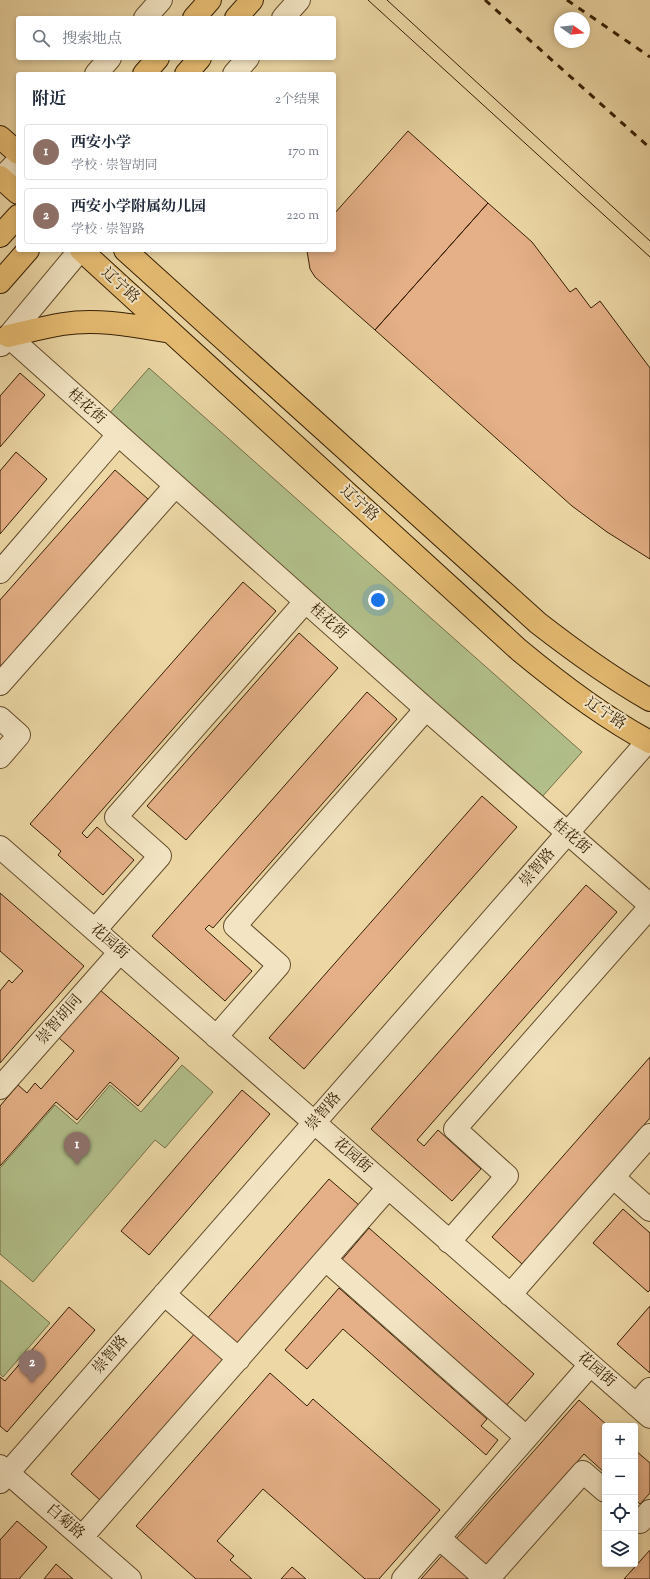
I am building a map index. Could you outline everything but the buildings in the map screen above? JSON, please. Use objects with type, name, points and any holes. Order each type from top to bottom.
[{"type":"main road","points":[[196,16],[210,0]]},
{"type":"main road","points":[[238,16],[252,0]]},
{"type":"main road","points":[[146,72],[156,60]]},
{"type":"main road","points":[[188,72],[198,60]]},
{"type":"main road","points":[[0,137],[16,151]]},
{"type":"main road","points":[[0,178],[16,191]]},
{"type":"main road","points":[[0,236],[16,218]]},
{"type":"main road","points":[[0,282],[26,252]]},
{"type":"main road","name":"辽宁路","points":[[82,252],[519,650],[559,683],[602,713],[649,742]]},
{"type":"main road","name":"辽宁路","points":[[127,252],[538,623],[578,654],[650,700]]},
{"type":"main road","points":[[4,341],[63,324],[88,322],[133,326],[171,332]]},
{"type":"street","points":[[147,16],[161,0]]},
{"type":"street","points":[[98,72],[108,60]]},
{"type":"street","points":[[236,72],[246,60]]},
{"type":"street","points":[[0,178],[16,163]]},
{"type":"street","points":[[4,341],[78,252]]},
{"type":"street","name":"桂花街","points":[[4,341],[118,435],[650,906]]},
{"type":"street","points":[[0,572],[118,435]]},
{"type":"street","points":[[0,684],[175,486]]},
{"type":"street","points":[[95,930],[160,856],[116,817],[306,602]]},
{"type":"street","points":[[216,1037],[279,965],[235,926],[426,709]]},
{"type":"street","points":[[0,718],[19,735],[0,757]]},
{"type":"street","name":"崇智路","points":[[3,1473],[164,1294],[649,742]]},
{"type":"street","name":"花园街","points":[[0,847],[643,1411]]},
{"type":"street","points":[[449,1242],[507,1176],[455,1129],[650,906]]},
{"type":"street","name":"崇智胡同","points":[[0,1088],[120,952]]},
{"type":"street","points":[[510,1295],[650,1135]]},
{"type":"street","points":[[613,1177],[650,1210]]},
{"type":"street","points":[[82,1538],[388,1188]]},
{"type":"street","points":[[326,1260],[526,1437]]},
{"type":"street","points":[[164,1294],[238,1359]]},
{"type":"street","points":[[403,1579],[590,1365]]},
{"type":"street","points":[[643,1411],[650,1389]]},
{"type":"street","points":[[439,1538],[487,1579],[583,1472],[602,1488]]},
{"type":"street","name":"白菊路","points":[[3,1473],[130,1579]]},
{"type":"street","points":[[638,1520],[640,1522],[650,1511]]},
{"type":"green space","points":[[149,368],[582,752],[541,798],[108,415]]},
{"type":"green space","points":[[182,1065],[213,1092],[165,1148],[155,1140],[33,1282],[0,1254],[0,1168],[55,1105],[77,1124],[110,1085],[141,1112]]},
{"type":"green space","points":[[0,1280],[50,1323],[3,1377],[0,1374]]},
{"type":"tram line","points":[[368,0],[650,257]]},
{"type":"tram line","points":[[387,0],[650,241]]},
{"type":"railway","points":[[485,0],[650,148]]},
{"type":"railway","points":[[567,0],[650,57]]},
{"type":"place","name":"西安小学","points":[[77,1165]]},
{"type":"place","name":"西安小学附属幼儿园","points":[[32,1383]]}]
